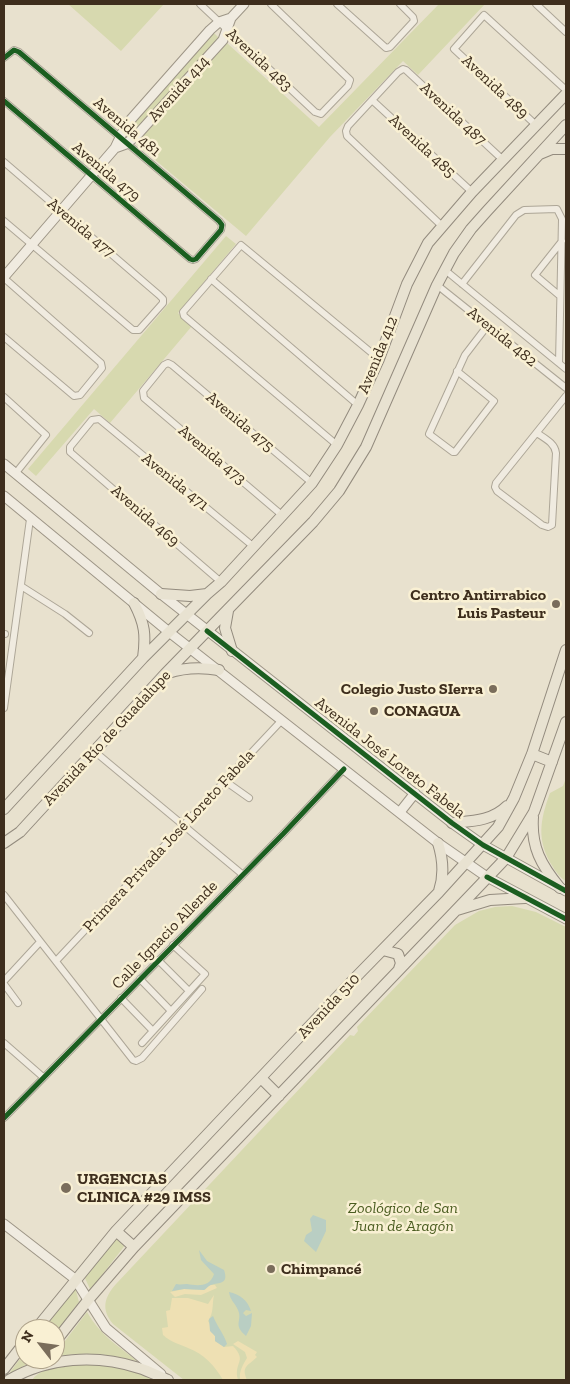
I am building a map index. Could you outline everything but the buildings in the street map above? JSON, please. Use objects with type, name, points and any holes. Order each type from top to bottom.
[{"type":"main road","name":"Avenida 414","points":[[4,278],[115,148],[126,125],[210,30],[219,22],[231,18],[244,4]]},
{"type":"main road","name":"Avenida 414","points":[[115,148],[126,144],[137,135],[223,40],[231,18]]},
{"type":"main road","name":"Avenida 412","points":[[187,614],[221,582],[312,483],[337,444],[358,405],[379,359],[407,284],[428,243],[472,192],[566,92]]},
{"type":"main road","name":"Avenida 412","points":[[207,631],[313,522],[344,484],[366,448],[454,253],[471,229],[566,125]]},
{"type":"main road","points":[[539,154],[552,150],[566,149]]},
{"type":"main road","name":"Avenida José Loreto Fabela","points":[[4,464],[207,631],[452,823],[483,845],[563,889]]},
{"type":"main road","points":[[4,496],[170,632],[438,843],[487,877],[566,919]]},
{"type":"main road","points":[[161,594],[190,596],[207,594]]},
{"type":"main road","points":[[134,603],[144,623],[145,641],[143,658]]},
{"type":"main road","points":[[229,609],[225,628],[232,651]]},
{"type":"main road","name":"Avenida Río de Guadalupe","points":[[4,809],[143,658],[187,614]]},
{"type":"main road","name":"Avenida Río de Guadalupe","points":[[4,843],[20,832],[207,631]]},
{"type":"main road","name":"Avenida 510","points":[[44,1319],[116,1231],[466,864],[498,827],[514,798],[532,754],[566,650]]},
{"type":"main road","points":[[165,674],[179,669],[190,668],[219,670]]},
{"type":"main road","name":"Avenida 510","points":[[65,1329],[134,1247],[506,858],[534,812],[566,722]]},
{"type":"main road","points":[[532,754],[552,762]]},
{"type":"main road","points":[[400,812],[415,793]]},
{"type":"main road","points":[[452,823],[485,819],[500,813],[514,798]]},
{"type":"main road","points":[[534,812],[532,832],[536,852],[549,875],[563,889]]},
{"type":"main road","points":[[438,843],[441,854],[442,881],[439,892]]},
{"type":"main road","points":[[454,912],[490,900],[525,898]]},
{"type":"main road","points":[[383,950],[398,954],[401,962],[399,969]]},
{"type":"main road","points":[[261,1078],[279,1096]]},
{"type":"main road","points":[[4,1224],[75,1279],[106,1328],[168,1380]]},
{"type":"main road","points":[[116,1231],[134,1247]]},
{"type":"main road","points":[[4,1369],[15,1355]]},
{"type":"main road","points":[[65,1360],[92,1360],[140,1368],[168,1380]]},
{"type":"main road","points":[[9,1380],[28,1369]]},
{"type":"main road","points":[[26,1380],[34,1369]]},
{"type":"street","name":"Avenida 483","points":[[200,4],[315,112],[320,114],[348,86],[349,79],[271,4]]},
{"type":"street","points":[[337,4],[386,48],[390,47],[413,23],[414,19],[400,4]]},
{"type":"street","points":[[536,4],[566,32]]},
{"type":"street","name":"Avenida 489","points":[[536,125],[454,49],[484,15],[566,92]]},
{"type":"street","name":"Avenida 481","points":[[4,58],[14,50],[19,52],[222,225],[221,230],[193,260]]},
{"type":"street","name":"Avenida 487","points":[[372,100],[403,69],[409,72],[503,160]]},
{"type":"street","points":[[372,100],[348,126],[347,136],[442,226]]},
{"type":"street","name":"Avenida 485","points":[[372,100],[472,192]]},
{"type":"street","name":"Avenida 479","points":[[4,101],[90,176],[193,260]]},
{"type":"street","name":"Avenida 477","points":[[4,162],[159,295],[163,303],[139,330],[135,331],[32,244]]},
{"type":"street","points":[[462,284],[516,215],[521,212],[557,209],[562,219],[559,363]]},
{"type":"street","points":[[4,221],[32,244]]},
{"type":"street","points":[[560,296],[535,275],[562,241]]},
{"type":"street","points":[[337,444],[184,316],[183,313],[239,246],[243,246],[379,359]]},
{"type":"street","name":"Avenida 482","points":[[445,270],[566,369]]},
{"type":"street","points":[[4,278],[103,366],[80,395],[76,397],[4,337]]},
{"type":"street","points":[[211,279],[358,405]]},
{"type":"street","name":"Avenida 482","points":[[438,286],[566,388]]},
{"type":"street","points":[[457,371],[494,401],[455,452],[450,451],[429,434],[457,371],[465,355],[488,325]]},
{"type":"street","name":"Avenida 473","points":[[168,363],[142,393],[144,398],[283,516]]},
{"type":"street","name":"Avenida 475","points":[[168,363],[312,483]]},
{"type":"street","points":[[537,432],[555,447],[556,452],[552,525],[548,527],[542,525],[494,487],[537,432],[566,396]]},
{"type":"street","points":[[4,397],[46,435],[15,474]]},
{"type":"street","name":"Avenida 471","points":[[69,450],[92,420],[99,419],[254,547]]},
{"type":"street","name":"Avenida 469","points":[[69,450],[221,582]]},
{"type":"street","points":[[4,708],[30,518]]},
{"type":"street","points":[[21,586],[65,614],[89,633]]},
{"type":"street","name":"Primera Privada José Loreto Fabela","points":[[56,961],[282,720]]},
{"type":"street","points":[[94,751],[242,874]]},
{"type":"street","name":"Calle Ignacio Allende","points":[[4,1118],[288,828],[344,768]]},
{"type":"street","points":[[225,781],[249,798]]},
{"type":"street","points":[[4,894],[130,1057],[136,1061],[139,1060],[202,990]]},
{"type":"street","points":[[18,1003],[4,983],[40,942]]},
{"type":"street","points":[[142,1043],[205,974],[173,945]]},
{"type":"street","points":[[158,960],[189,991]]},
{"type":"street","points":[[140,979],[171,1011]]},
{"type":"street","points":[[121,998],[153,1030]]},
{"type":"street","points":[[4,1043],[43,1077]]},
{"type":"green space","points":[[68,4],[164,4],[121,51]]},
{"type":"green space","points":[[439,4],[485,4],[418,75],[403,61],[330,137],[246,236],[136,144],[227,43],[319,127]]},
{"type":"green space","points":[[213,32],[221,40],[136,134],[127,125]]},
{"type":"green space","points":[[226,236],[236,244],[178,313],[192,326],[110,423],[94,409],[36,476],[28,469]]},
{"type":"green space","points":[[566,778],[566,881],[557,873],[548,857],[544,848],[541,830],[550,793],[563,786]]},
{"type":"green space","name":"Zoológico de San Juan de Aragón","points":[[512,906],[536,912],[566,927],[566,1380],[184,1380],[113,1324],[109,1319],[105,1304],[116,1284],[350,1035],[354,1036],[358,1031],[357,1027],[455,925],[479,911],[495,907]]},
{"type":"green space","points":[[112,1238],[118,1238],[126,1244],[90,1289],[83,1274]]},
{"type":"green space","points":[[75,1287],[79,1302],[65,1321],[65,1319],[50,1319]]},
{"type":"green space","points":[[87,1312],[103,1333],[137,1361],[96,1354],[65,1356],[65,1341]]},
{"type":"green space","points":[[96,1364],[126,1368],[158,1380],[32,1380],[45,1370],[65,1369],[65,1366]]},
{"type":"green space","points":[[15,1366],[15,1369],[18,1369],[8,1375]]},
{"type":"sand","points":[[210,1285],[215,1285],[217,1288],[201,1295],[185,1294],[175,1297],[170,1292],[184,1289],[204,1290]]},
{"type":"sand","points":[[214,1295],[212,1312],[208,1321],[211,1331],[215,1336],[215,1341],[224,1347],[233,1346],[237,1351],[240,1359],[237,1369],[238,1380],[223,1380],[213,1365],[204,1357],[163,1335],[162,1328],[168,1327],[166,1311],[170,1310],[172,1298],[188,1298],[208,1304]]},
{"type":"sand","points":[[238,1341],[257,1352],[255,1355],[257,1357],[245,1369],[247,1380],[240,1379],[241,1371],[247,1358],[245,1352],[233,1344]]},
{"type":"shaded area","points":[[313,1215],[326,1220],[326,1231],[316,1252],[304,1241],[306,1235],[312,1231],[310,1219]]},
{"type":"shaded area","points":[[199,1250],[207,1261],[224,1270],[224,1281],[210,1285],[204,1290],[184,1289],[172,1291],[176,1284],[203,1285],[212,1278],[214,1274],[201,1260]]},
{"type":"shaded area","points":[[229,1292],[240,1296],[246,1301],[251,1311],[246,1310],[243,1313],[246,1316],[252,1313],[251,1326],[246,1336],[240,1328],[239,1314]]},
{"type":"shaded area","points":[[213,1316],[226,1341],[227,1344],[224,1347],[215,1341],[215,1336],[210,1331],[209,1319]]},
{"type":"cycle path","points":[[4,58],[14,50],[19,52],[219,221],[222,225],[221,230],[196,259],[190,259],[4,101]]},
{"type":"cycle path","points":[[207,631],[452,823],[483,845],[566,891]]},
{"type":"cycle path","points":[[4,1118],[283,834],[344,769]]},
{"type":"cycle path","points":[[487,877],[566,919]]},
{"type":"place","name":"Centro Antirrabico Luis Pasteur","points":[[556,604]]},
{"type":"place","name":"Colegio Justo SIerra","points":[[493,689]]},
{"type":"place","name":"CONAGUA","points":[[374,711]]},
{"type":"place","name":"URGENCIAS CLINICA #29 IMSS","points":[[66,1188]]},
{"type":"place","name":"Chimpancé","points":[[271,1269]]}]
